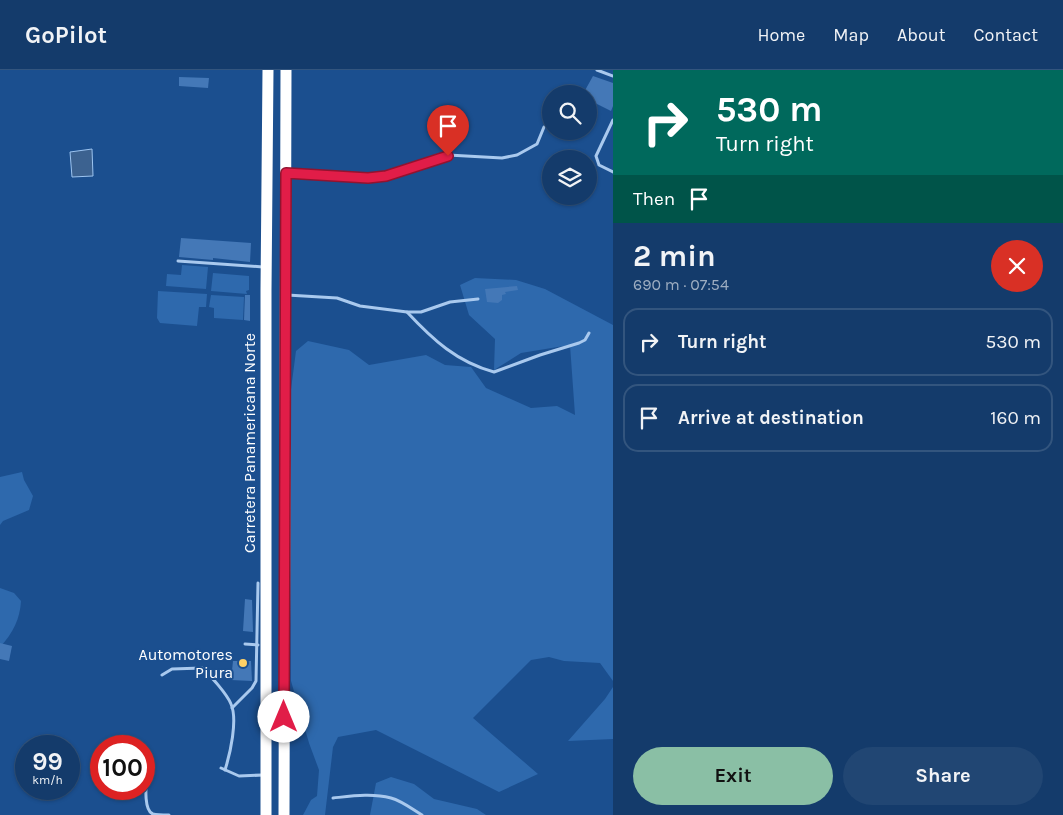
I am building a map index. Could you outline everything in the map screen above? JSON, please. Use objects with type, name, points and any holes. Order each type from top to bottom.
[{"type":"highway","name":"Carretera Panamericana Norte","points":[[266,815],[262,644],[268,70]]},
{"type":"highway","points":[[284,815],[286,70]]},
{"type":"lane","points":[[597,70],[613,76]]},
{"type":"lane","points":[[613,120],[596,156],[600,165],[613,172]]},
{"type":"lane","points":[[286,173],[368,178],[386,176],[448,156],[502,158],[517,155],[537,144],[542,132]]},
{"type":"lane","points":[[178,261],[266,267]]},
{"type":"lane","points":[[286,295],[337,298],[360,306],[407,312],[421,312],[450,302],[478,299]]},
{"type":"lane","points":[[407,312],[447,351],[461,360],[494,372],[580,343],[585,340],[589,333]]},
{"type":"lane","points":[[232,708],[252,688],[256,680],[262,644],[258,583]]},
{"type":"lane","points":[[245,644],[262,644]]},
{"type":"lane","points":[[162,675],[172,669],[202,668],[229,700],[232,708],[231,747],[225,770]]},
{"type":"lane","points":[[221,768],[243,777],[266,775]]},
{"type":"lane","points":[[333,798],[364,795],[393,798],[422,815]]},
{"type":"lane","points":[[146,800],[149,811],[153,814],[169,815]]},
{"type":"shaded area","points":[[92,149],[93,176],[72,177],[70,152]]},
{"type":"shaded area","points":[[182,265],[208,267],[206,289],[166,286],[167,274],[181,275]]},
{"type":"shaded area","points":[[213,273],[249,276],[249,290],[246,291],[247,294],[211,291]]},
{"type":"shaded area","points":[[475,278],[516,280],[545,289],[613,325],[613,681],[600,663],[564,661],[549,657],[531,660],[473,718],[538,774],[499,792],[376,730],[338,737],[333,747],[325,815],[303,815],[311,800],[317,796],[319,770],[291,681],[290,397],[296,351],[308,341],[349,350],[369,365],[426,355],[445,365],[471,367],[486,388],[531,408],[557,406],[575,415],[570,345],[521,353],[494,370],[495,339],[469,315],[460,285]]},
{"type":"shaded area","points":[[158,291],[207,294],[206,307],[199,307],[197,326],[160,323],[157,318]]},
{"type":"shaded area","points":[[211,295],[244,297],[243,320],[214,318],[214,308],[209,307]]},
{"type":"shaded area","points":[[22,472],[24,480],[33,496],[29,510],[3,521],[0,525],[0,477]]},
{"type":"shaded area","points":[[0,588],[14,593],[21,601],[15,625],[0,647]]},
{"type":"shaded area","points":[[613,687],[613,739],[568,741],[605,699]]},
{"type":"shaded area","points":[[391,777],[414,784],[434,799],[477,809],[486,815],[370,815],[376,783]]},
{"type":"building","points":[[593,76],[613,83],[613,106],[611,111],[597,104],[597,85],[588,85]]},
{"type":"building","points":[[179,77],[209,78],[208,88],[179,86]]},
{"type":"building","points":[[181,238],[251,243],[250,262],[179,257]]},
{"type":"building","points":[[517,286],[518,290],[505,292],[506,294],[502,295],[502,300],[498,303],[487,302],[485,289]]},
{"type":"building","points":[[245,295],[250,295],[250,321],[244,320]]},
{"type":"building","points":[[245,599],[252,600],[253,632],[243,631]]},
{"type":"building","points":[[0,643],[12,646],[9,661],[0,659]]},
{"type":"building","points":[[233,661],[251,661],[252,681],[231,680]]},
{"type":"place","name":"Automotores Piura","points":[[243,663]]},
{"type":"route","points":[[284,717],[286,173],[314,173],[368,178],[401,172],[448,156]]}]
